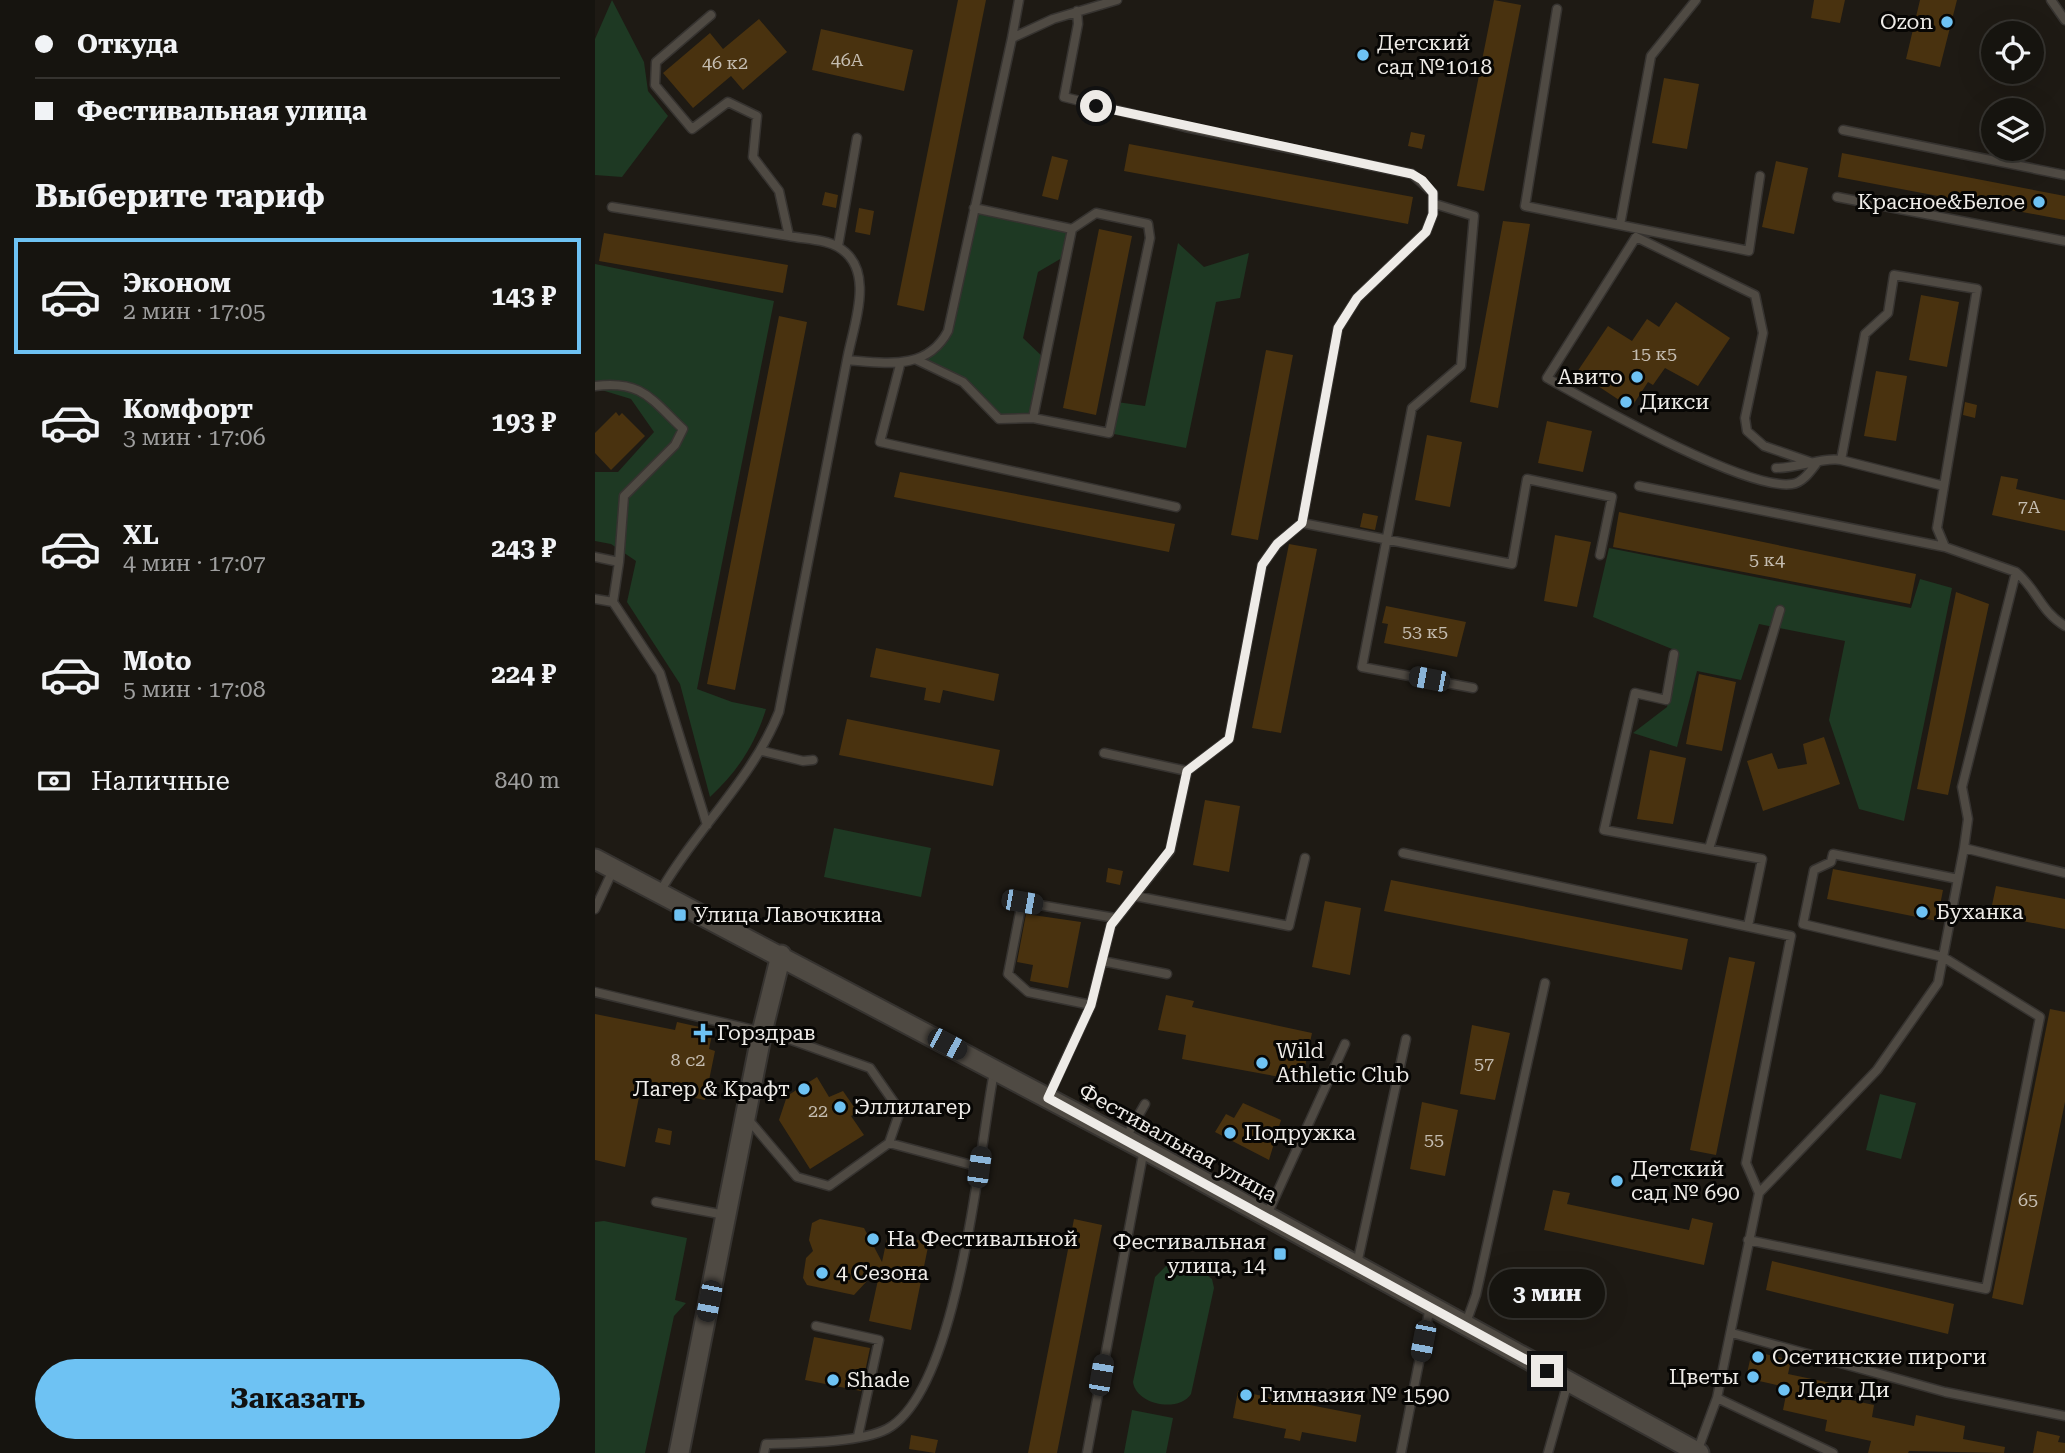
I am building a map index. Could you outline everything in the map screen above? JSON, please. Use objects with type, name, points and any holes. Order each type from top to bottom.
[{"type":"street","name":"Фестивальная улица","points":[[595,859],[1144,1149],[1697,1453]]},
{"type":"street","points":[[679,1453],[762,1032],[781,956]]},
{"type":"lane","points":[[847,360],[900,365],[932,352],[948,331],[1019,0]]},
{"type":"lane","points":[[1012,38],[1053,19],[1118,0]]},
{"type":"lane","points":[[1620,225],[1651,56],[1696,0]]},
{"type":"lane","points":[[2051,0],[2065,20]]},
{"type":"lane","points":[[1557,9],[1525,205],[1749,251],[1760,176]]},
{"type":"lane","points":[[1048,1098],[1091,1005],[1115,918],[1170,850],[1187,771],[1229,739],[1262,565],[1277,544],[1302,523],[1338,328],[1357,298],[1426,232],[1435,204],[1430,187],[1412,174],[1174,124],[1064,97],[1078,24],[1077,11]]},
{"type":"lane","points":[[711,15],[656,62],[655,85],[692,129],[728,102],[757,116],[753,157],[779,191],[789,236]]},
{"type":"lane","points":[[1843,130],[2065,174]]},
{"type":"lane","points":[[838,246],[857,138]]},
{"type":"lane","points":[[1837,197],[2065,241]]},
{"type":"lane","points":[[1435,204],[1474,216],[1461,366],[1412,408],[1362,667],[1473,688]]},
{"type":"lane","points":[[612,207],[838,246],[855,265],[860,279],[847,360],[779,712],[762,751],[677,862],[660,892]]},
{"type":"lane","points":[[974,208],[1072,229]]},
{"type":"lane","points":[[917,360],[963,382],[999,419],[1033,418],[1109,433],[1150,237],[1148,224],[1095,213],[1072,229],[1033,418]]},
{"type":"lane","points":[[1636,237],[1755,295],[1763,333],[1745,418],[1747,431],[1764,446],[1816,464],[1793,485],[1774,483],[1728,469],[1623,420],[1547,378],[1636,237]]},
{"type":"lane","points":[[1841,460],[1865,334],[1888,313],[1894,275],[1977,289],[1937,528],[1945,547]]},
{"type":"lane","points":[[900,365],[880,442],[1176,507]]},
{"type":"lane","points":[[595,386],[619,383],[643,391],[683,429],[675,445],[624,496],[613,602],[660,673],[706,825]]},
{"type":"lane","points":[[1776,468],[1816,464],[1830,458],[1944,486]]},
{"type":"lane","points":[[1302,523],[1512,564],[1527,479],[1612,497],[1600,555]]},
{"type":"lane","points":[[1639,486],[1945,547],[2016,572],[2028,581],[2048,616],[2065,626]]},
{"type":"lane","points":[[595,557],[619,562]]},
{"type":"lane","points":[[1697,1453],[1717,1398],[1759,1192],[1877,1070],[1938,983],[1968,819],[1962,787],[2016,572]]},
{"type":"lane","points":[[595,599],[613,602]]},
{"type":"lane","points":[[1709,849],[1780,610]]},
{"type":"lane","points":[[1674,654],[1666,701],[1635,692],[1604,830],[1762,859],[1748,926]]},
{"type":"lane","points":[[762,751],[803,761],[813,760]]},
{"type":"lane","points":[[1104,753],[1187,771]]},
{"type":"lane","points":[[1964,848],[2065,873]]},
{"type":"lane","points":[[1403,853],[1791,936],[1746,1163],[1759,1192]]},
{"type":"lane","points":[[1748,1240],[1986,1289],[2040,1017],[1943,957],[1803,924],[1814,870],[1831,862],[1833,854],[1958,879]]},
{"type":"lane","points":[[1135,896],[1290,926],[1305,858]]},
{"type":"lane","points":[[595,909],[614,868]]},
{"type":"lane","points":[[1091,1005],[1028,992],[1008,974],[1022,902],[1115,918]]},
{"type":"lane","points":[[1102,961],[1167,974]]},
{"type":"lane","points":[[1465,1326],[1476,1295],[1545,983]]},
{"type":"lane","points":[[595,992],[762,1032],[870,1068],[900,1111],[889,1143],[829,1186],[797,1177],[745,1116]]},
{"type":"lane","points":[[1357,1267],[1406,1039]]},
{"type":"lane","points":[[1266,1217],[1345,1044]]},
{"type":"lane","points":[[764,1453],[766,1444],[858,1436],[887,1429],[916,1402],[934,1368],[952,1298],[979,1167],[995,1069]]},
{"type":"lane","points":[[1125,1139],[1145,1104]]},
{"type":"lane","points":[[889,1143],[979,1167]]},
{"type":"lane","points":[[1087,1453],[1144,1149]]},
{"type":"lane","points":[[656,1202],[725,1216]]},
{"type":"lane","points":[[1401,1453],[1430,1307]]},
{"type":"lane","points":[[816,1326],[879,1340],[858,1436]]},
{"type":"lane","points":[[1732,1333],[1945,1392],[2065,1416]]},
{"type":"lane","points":[[1548,1453],[1568,1382]]},
{"type":"lane","points":[[1717,1398],[1833,1453]]},
{"type":"green space","points":[[612,0],[644,62],[648,91],[668,116],[622,177],[595,175],[595,39]]},
{"type":"green space","points":[[974,208],[1072,229],[1067,255],[1038,272],[1023,338],[1045,359],[1033,418],[999,419],[963,382],[917,360],[942,343]]},
{"type":"green space","points":[[1178,243],[1204,267],[1249,253],[1240,298],[1216,302],[1186,448],[1109,433],[1117,402],[1145,406]]},
{"type":"green space","points":[[595,264],[774,301],[697,689],[732,702],[766,709],[744,757],[729,778],[710,797],[680,684],[627,602],[636,561],[611,544],[595,541],[595,472],[618,472],[654,432],[631,399],[595,388]]},
{"type":"green space","points":[[1609,548],[1911,608],[1920,579],[1952,588],[1904,821],[1859,809],[1829,720],[1845,641],[1759,624],[1741,680],[1697,671],[1677,747],[1633,733],[1667,707],[1677,651],[1593,617]]},
{"type":"green space","points":[[834,828],[931,848],[921,897],[824,877]]},
{"type":"green space","points":[[1880,1094],[1916,1103],[1901,1159],[1866,1150]]},
{"type":"green space","points":[[604,1221],[687,1238],[675,1300],[686,1303],[674,1316],[645,1453],[595,1453],[595,1222]]},
{"type":"green space","points":[[1166,1266],[1207,1275],[1212,1279],[1214,1288],[1191,1394],[1185,1400],[1168,1405],[1150,1401],[1142,1396],[1133,1382],[1155,1277]]},
{"type":"green space","points":[[1132,1410],[1173,1418],[1166,1453],[1124,1453]]},
{"type":"building","points":[[958,0],[986,0],[924,311],[897,305]]},
{"type":"building","points":[[1494,0],[1521,5],[1484,191],[1457,186]]},
{"type":"building","points":[[1814,0],[1845,0],[1840,23],[1811,18]]},
{"type":"building","points":[[1920,0],[1957,0],[1940,67],[1906,59]]},
{"type":"building","points":[[759,19],[787,52],[743,90],[731,76],[693,108],[663,73],[710,33],[723,49]]},
{"type":"building","points":[[821,29],[913,50],[904,91],[812,70]]},
{"type":"building","points":[[1664,78],[1699,84],[1687,149],[1652,143]]},
{"type":"building","points":[[1411,132],[1425,135],[1422,149],[1408,146]]},
{"type":"building","points":[[1129,144],[1413,197],[1408,224],[1124,171]]},
{"type":"building","points":[[1842,153],[2065,196],[2065,220],[1838,177]]},
{"type":"building","points":[[1052,156],[1068,160],[1058,200],[1042,196]]},
{"type":"building","points":[[1776,161],[1808,168],[1794,234],[1762,227]]},
{"type":"building","points":[[825,192],[838,195],[836,208],[822,205]]},
{"type":"building","points":[[859,208],[874,211],[870,235],[855,232]]},
{"type":"building","points":[[1503,221],[1530,224],[1498,408],[1470,402]]},
{"type":"building","points":[[1099,229],[1132,236],[1096,415],[1063,408]]},
{"type":"building","points":[[604,233],[788,265],[783,293],[599,261]]},
{"type":"building","points":[[1921,295],[1959,302],[1947,367],[1909,360]]},
{"type":"building","points":[[1676,302],[1730,338],[1698,386],[1665,368],[1653,385],[1648,382],[1631,408],[1577,372],[1608,326],[1632,341],[1647,319],[1659,327]]},
{"type":"building","points":[[779,316],[807,322],[735,690],[707,684]]},
{"type":"building","points":[[1266,350],[1293,355],[1258,540],[1231,535]]},
{"type":"building","points":[[1876,371],[1907,376],[1896,441],[1864,436]]},
{"type":"building","points":[[1965,402],[1977,405],[1975,418],[1963,415]]},
{"type":"building","points":[[616,412],[619,416],[622,413],[645,436],[611,470],[595,453],[595,433]]},
{"type":"building","points":[[1547,421],[1592,431],[1583,472],[1538,463]]},
{"type":"building","points":[[1427,435],[1462,442],[1450,507],[1415,500]]},
{"type":"building","points":[[900,472],[1175,524],[1169,552],[894,497]]},
{"type":"building","points":[[2001,476],[2018,479],[2016,489],[2065,500],[2065,531],[1992,515]]},
{"type":"building","points":[[1619,512],[1916,574],[1910,604],[1613,547]]},
{"type":"building","points":[[1363,513],[1378,516],[1375,530],[1360,527]]},
{"type":"building","points":[[1555,535],[1591,542],[1577,607],[1544,601]]},
{"type":"building","points":[[1289,544],[1317,549],[1281,733],[1252,728]]},
{"type":"building","points":[[1956,592],[1989,604],[1948,795],[1917,789]]},
{"type":"building","points":[[1386,606],[1466,622],[1457,657],[1384,643],[1388,624],[1382,623]]},
{"type":"building","points":[[876,648],[999,674],[994,701],[943,690],[940,703],[924,700],[926,688],[870,677]]},
{"type":"building","points":[[1699,674],[1736,682],[1722,751],[1686,744]]},
{"type":"building","points":[[847,719],[1000,750],[993,786],[839,755]]},
{"type":"building","points":[[1824,737],[1840,784],[1763,811],[1747,761],[1772,753],[1778,769],[1807,764],[1803,744]]},
{"type":"building","points":[[1650,750],[1686,758],[1673,824],[1637,819]]},
{"type":"building","points":[[1205,800],[1240,806],[1229,872],[1193,865]]},
{"type":"building","points":[[1108,868],[1123,871],[1120,885],[1106,882]]},
{"type":"building","points":[[1833,869],[1943,890],[1937,921],[1827,899]]},
{"type":"building","points":[[1391,880],[1688,939],[1682,970],[1384,911]]},
{"type":"building","points":[[1996,886],[2065,899],[2065,929],[1990,915]]},
{"type":"building","points":[[1325,901],[1361,908],[1350,975],[1312,967]]},
{"type":"building","points":[[1026,914],[1081,922],[1068,988],[1030,981],[1033,965],[1017,962]]},
{"type":"building","points":[[1729,957],[1755,962],[1716,1155],[1690,1150]]},
{"type":"building","points":[[1166,995],[1194,1001],[1192,1007],[1312,1033],[1302,1081],[1182,1059],[1186,1035],[1158,1030]]},
{"type":"building","points":[[2050,1009],[2065,1012],[2065,1102],[2023,1305],[1992,1298]]},
{"type":"building","points":[[595,1014],[675,1030],[677,1022],[713,1030],[709,1049],[715,1051],[705,1100],[641,1087],[625,1167],[595,1160]]},
{"type":"building","points":[[1472,1025],[1510,1033],[1495,1100],[1460,1094]]},
{"type":"building","points":[[817,1077],[829,1097],[843,1091],[854,1107],[855,1114],[851,1116],[864,1135],[810,1169],[779,1120],[787,1096]]},
{"type":"building","points":[[1422,1102],[1458,1110],[1445,1176],[1410,1169]]},
{"type":"building","points":[[1243,1103],[1281,1120],[1269,1160],[1215,1132],[1226,1114],[1234,1118]]},
{"type":"building","points":[[658,1128],[672,1131],[670,1145],[655,1142]]},
{"type":"building","points":[[1553,1190],[1570,1193],[1567,1204],[1689,1230],[1692,1218],[1713,1223],[1704,1265],[1544,1230]]},
{"type":"building","points":[[820,1219],[864,1228],[882,1262],[888,1234],[929,1242],[911,1330],[869,1321],[881,1266],[854,1295],[807,1285],[803,1278],[806,1258],[813,1251],[809,1240],[812,1223]]},
{"type":"building","points":[[1074,1219],[1102,1225],[1057,1453],[1028,1453]]},
{"type":"building","points":[[1772,1261],[1954,1304],[1948,1334],[1766,1290]]},
{"type":"building","points":[[814,1337],[870,1348],[861,1391],[805,1380]]},
{"type":"building","points":[[1752,1351],[1791,1360],[1788,1374],[1831,1383],[1827,1395],[1874,1405],[1872,1417],[1914,1426],[1916,1415],[1965,1426],[1963,1439],[2005,1447],[2004,1453],[1868,1453],[1871,1441],[1825,1431],[1827,1420],[1783,1410],[1786,1395],[1779,1393],[1781,1386],[1746,1378]]},
{"type":"building","points":[[1238,1391],[1361,1415],[1356,1442],[1302,1432],[1300,1441],[1284,1438],[1286,1429],[1233,1418]]},
{"type":"building","points":[[2037,1431],[2060,1436],[2058,1442],[2065,1443],[2065,1453],[2033,1453]]},
{"type":"building","points":[[911,1435],[938,1440],[935,1453],[909,1449]]},
{"type":"place","name":"Ozon","points":[[1947,22]]},
{"type":"place","name":"Детский сад №1018","points":[[1363,55]]},
{"type":"place","name":"Красное&Белое","points":[[2039,202]]},
{"type":"place","name":"Авито","points":[[1637,377]]},
{"type":"place","name":"Дикси","points":[[1626,402]]},
{"type":"place","name":"Буханка","points":[[1922,912]]},
{"type":"place","name":"Улица Лавочкина","points":[[680,915]]},
{"type":"place","name":"Горздрав","points":[[703,1033]]},
{"type":"place","name":"Wild Athletic Club","points":[[1262,1063]]},
{"type":"place","name":"Лагер & Крафт","points":[[804,1089]]},
{"type":"place","name":"Эллилагер","points":[[840,1107]]},
{"type":"place","name":"Подружка","points":[[1230,1133]]},
{"type":"place","name":"Детский сад № 690","points":[[1617,1181]]},
{"type":"place","name":"На Фестивальной","points":[[873,1239]]},
{"type":"place","name":"Фестивальная улица, 14","points":[[1280,1254]]},
{"type":"place","name":"4 Сезона","points":[[822,1273]]},
{"type":"place","name":"Осетинские пироги","points":[[1758,1357]]},
{"type":"place","name":"Цветы","points":[[1753,1377]]},
{"type":"place","name":"Shade","points":[[833,1380]]},
{"type":"place","name":"Леди Ди","points":[[1784,1390]]},
{"type":"place","name":"Гимназия № 1590","points":[[1246,1395]]},
{"type":"route","points":[[1096,106],[1412,174],[1430,187],[1435,204],[1426,232],[1357,298],[1338,328],[1302,523],[1277,544],[1262,565],[1229,739],[1187,771],[1170,850],[1111,925],[1091,1005],[1048,1098],[1547,1371]]}]
